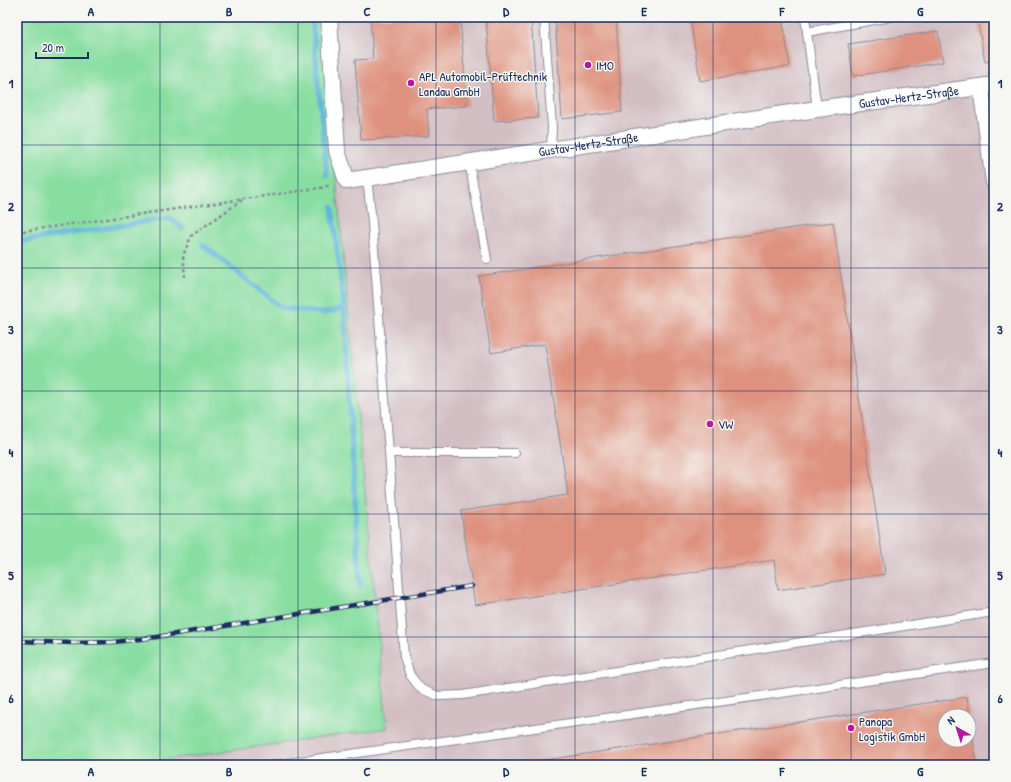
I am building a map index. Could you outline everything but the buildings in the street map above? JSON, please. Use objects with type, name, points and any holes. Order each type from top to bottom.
[{"type":"street","points":[[329,17],[337,151],[347,181]]},
{"type":"street","points":[[987,86],[994,182]]},
{"type":"street","name":"Gustav-Hertz-Straße","points":[[347,181],[817,109],[987,86]]},
{"type":"lane","points":[[544,17],[552,127],[551,150]]},
{"type":"lane","points":[[805,17],[817,109]]},
{"type":"lane","points":[[807,32],[891,17]]},
{"type":"lane","points":[[469,162],[487,259]]},
{"type":"lane","points":[[367,178],[372,222],[404,657],[410,675],[421,689],[438,696],[463,695],[994,612]]},
{"type":"lane","points":[[389,453],[515,453]]},
{"type":"lane","points":[[273,765],[994,663]]},
{"type":"path","points":[[17,232],[320,188],[347,181]]},
{"type":"path","points":[[185,277],[182,256],[191,236],[242,200]]},
{"type":"shaded area","points":[[321,17],[994,17],[994,765],[130,765],[387,728]]},
{"type":"green space","points":[[17,17],[321,17],[387,728],[130,765],[17,765]]},
{"type":"waterway","points":[[312,17],[327,175]]},
{"type":"waterway","points":[[332,207],[344,308],[360,586]]},
{"type":"waterway","points":[[17,242],[170,218],[183,229]]},
{"type":"waterway","points":[[203,245],[282,308],[325,313],[344,308]]},
{"type":"railway","points":[[17,641],[72,643],[114,642],[157,637],[472,586]]},
{"type":"place","name":"IMO","points":[[588,65]]},
{"type":"place","name":"APL Automobil-Prüftechnik Landau GmbH","points":[[411,83]]},
{"type":"place","name":"VW","points":[[710,424]]},
{"type":"place","name":"Panopa Logistik GmbH","points":[[851,728]]}]
